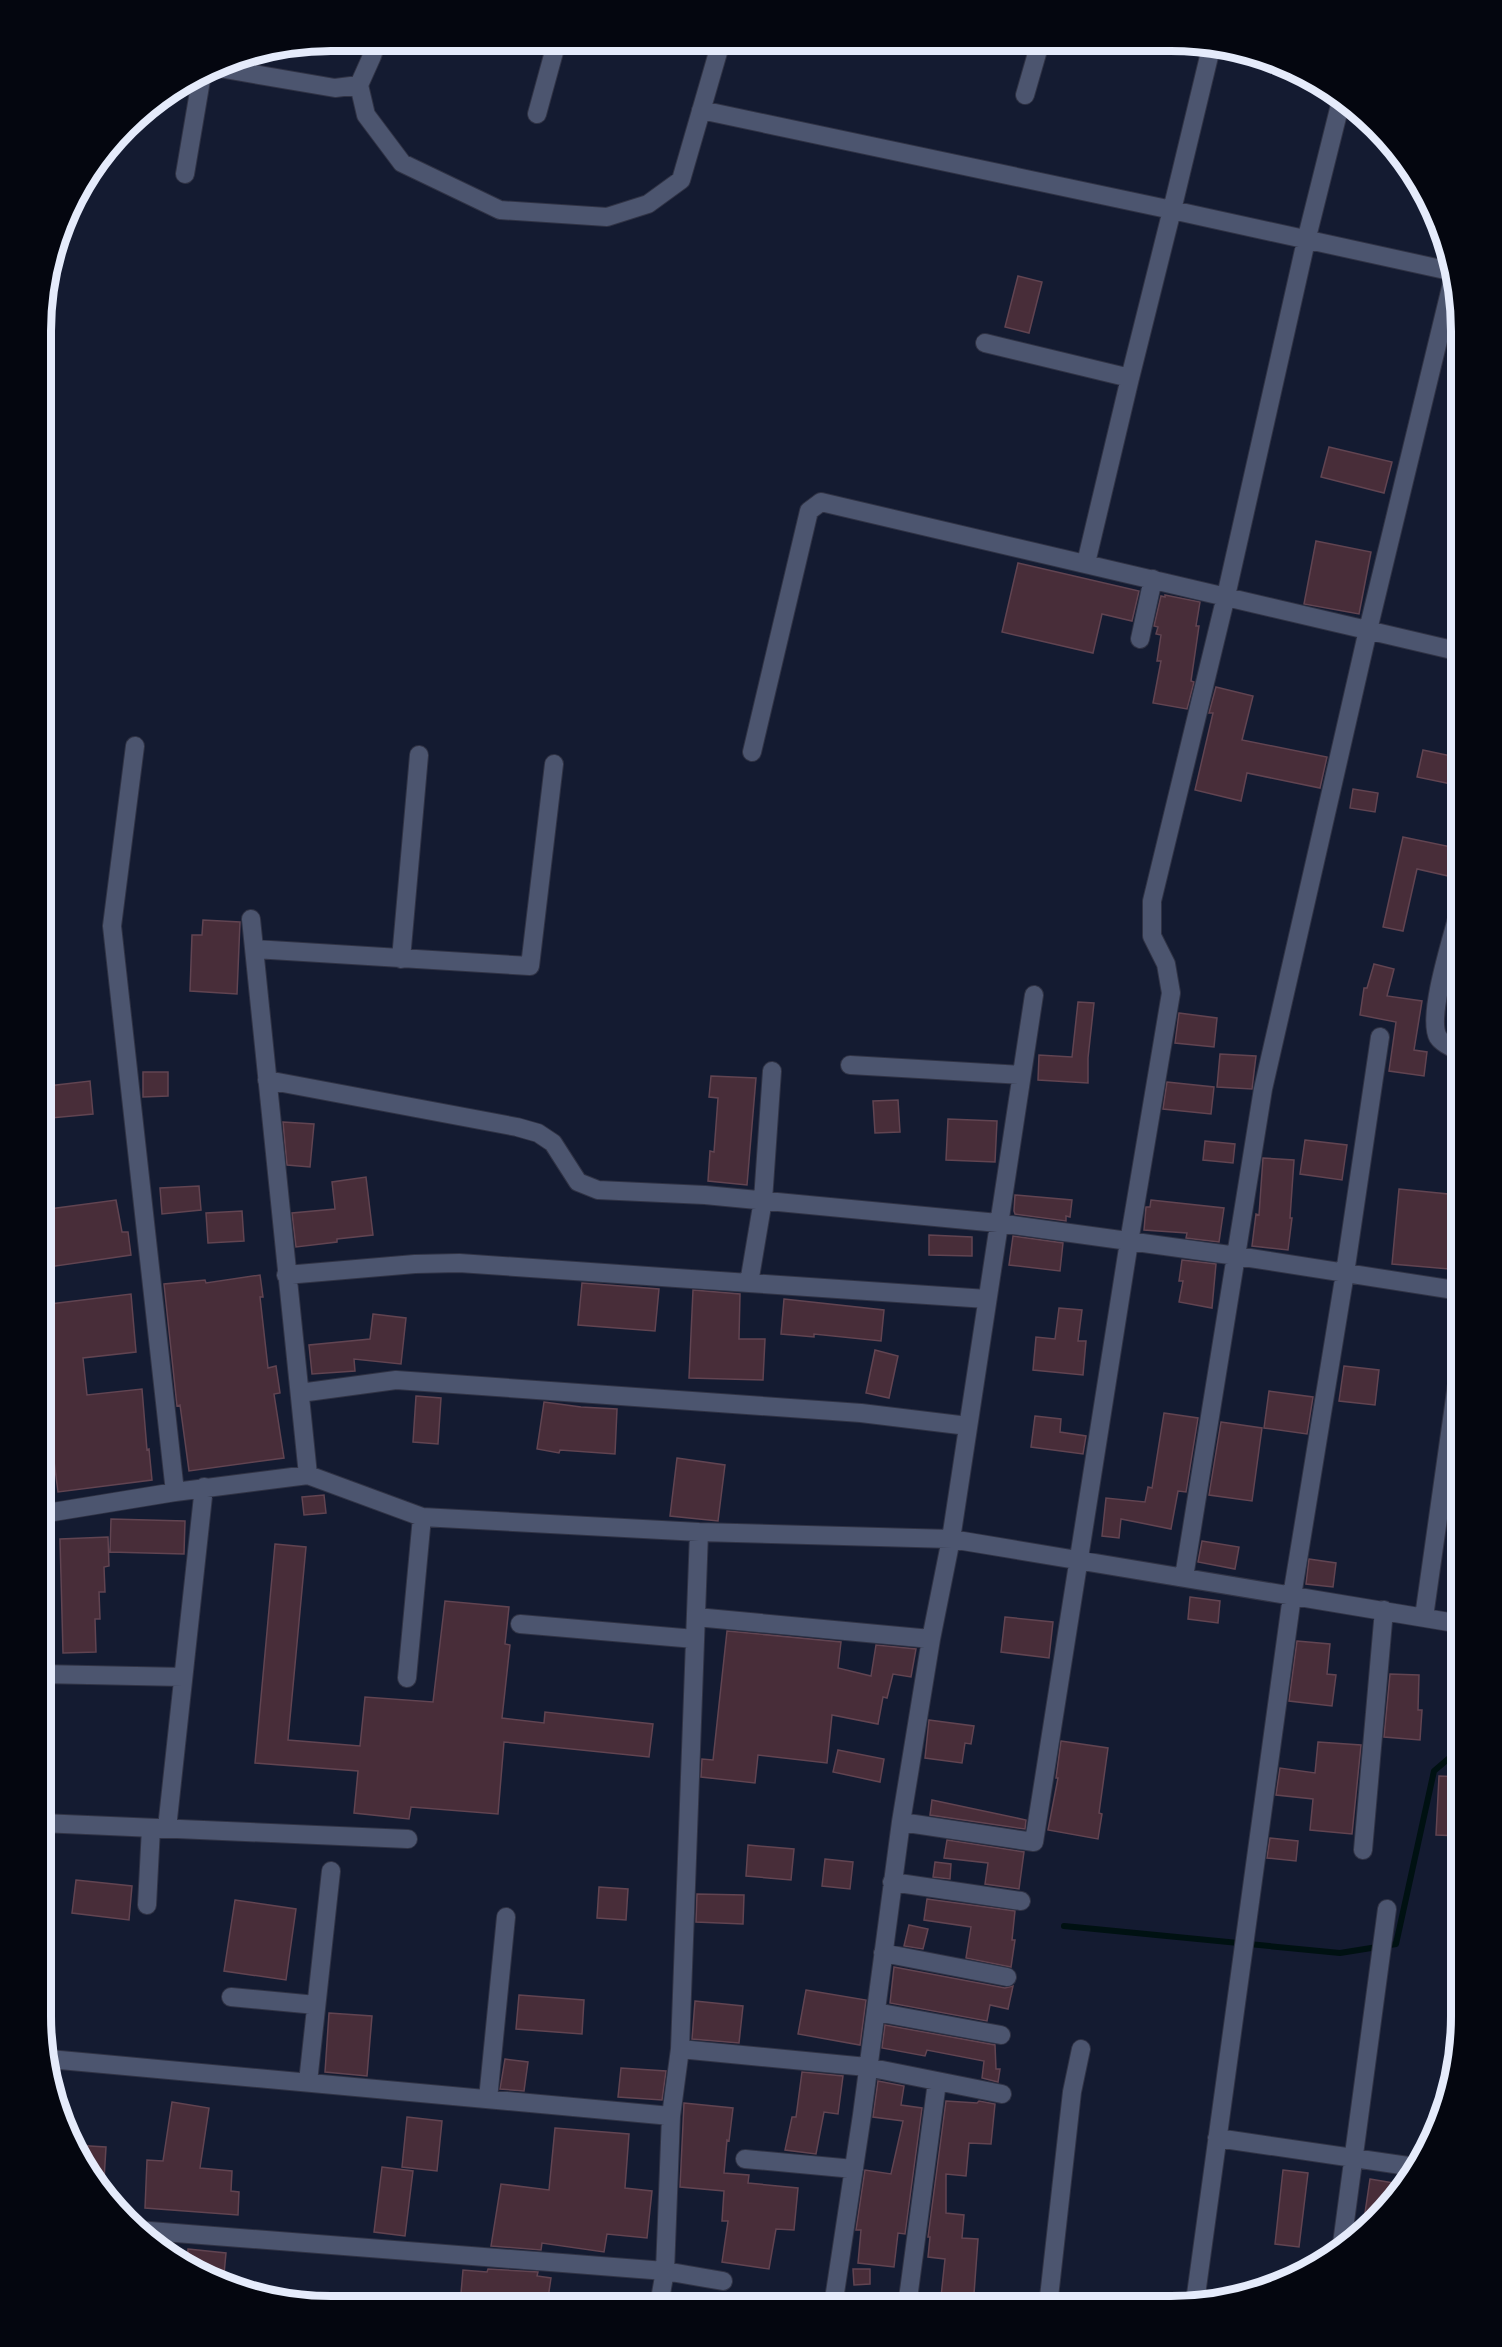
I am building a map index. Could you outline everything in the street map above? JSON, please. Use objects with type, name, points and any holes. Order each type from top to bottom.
[{"type":"street","points":[[374,51],[359,85],[366,115],[402,163],[500,210],[607,217],[648,204],[681,180],[719,51]]},
{"type":"street","points":[[537,114],[554,51]]},
{"type":"street","points":[[1025,95],[1038,51]]},
{"type":"street","points":[[1086,563],[1210,53]]},
{"type":"street","points":[[230,70],[335,88],[359,85]]},
{"type":"street","points":[[185,174],[200,84]]},
{"type":"street","points":[[901,1822],[1034,1842],[1171,993],[1166,964],[1152,936],[1152,901],[1226,596],[1306,241],[1339,108]]},
{"type":"street","points":[[701,110],[1444,270]]},
{"type":"street","points":[[1184,1577],[1263,1089],[1368,630],[1449,295]]},
{"type":"street","points":[[985,343],[1130,378]]},
{"type":"street","points":[[752,752],[809,511],[821,502],[1451,650]]},
{"type":"street","points":[[1140,639],[1153,579]]},
{"type":"street","points":[[135,746],[112,926],[175,1492]]},
{"type":"street","points":[[401,959],[419,755]]},
{"type":"street","points":[[254,949],[530,966],[554,764]]},
{"type":"street","points":[[250,919],[308,1475]]},
{"type":"street","points":[[1451,944],[1438,995],[1435,1028],[1439,1039],[1451,1047]]},
{"type":"street","points":[[834,2296],[854,2169],[901,1822],[931,1639],[951,1539],[1034,995]]},
{"type":"street","points":[[1196,2295],[1292,1596],[1345,1273],[1380,1037]]},
{"type":"street","points":[[850,1065],[1021,1075]]},
{"type":"street","points":[[749,1283],[763,1200],[772,1071]]},
{"type":"street","points":[[267,1080],[517,1127],[538,1133],[553,1143],[578,1182],[598,1190],[705,1195],[998,1223],[1237,1256],[1451,1289]]},
{"type":"street","points":[[286,1275],[415,1264],[459,1263],[987,1299]]},
{"type":"street","points":[[300,1393],[396,1380],[861,1413],[968,1426]]},
{"type":"street","points":[[1424,1617],[1451,1427]]},
{"type":"street","points":[[51,1510],[204,1487],[308,1475],[422,1517],[699,1532],[951,1539],[1451,1622]]},
{"type":"street","points":[[147,1905],[183,1677],[204,1487]]},
{"type":"street","points":[[407,1678],[422,1517]]},
{"type":"street","points":[[661,2296],[665,2271],[671,2116],[680,2049],[699,1532]]},
{"type":"street","points":[[1363,1850],[1384,1610]]},
{"type":"street","points":[[696,1617],[931,1639]]},
{"type":"street","points":[[520,1624],[695,1639]]},
{"type":"street","points":[[51,1674],[183,1677]]},
{"type":"street","points":[[51,1824],[408,1839]]},
{"type":"street","points":[[308,2082],[331,1871]]},
{"type":"street","points":[[892,1882],[1021,1900]]},
{"type":"street","points":[[1343,2237],[1387,1909]]},
{"type":"street","points":[[488,2099],[506,1917]]},
{"type":"street","points":[[883,1953],[1007,1977]]},
{"type":"street","points":[[231,1997],[316,2005]]},
{"type":"street","points":[[876,2012],[1001,2035]]},
{"type":"street","points":[[680,2049],[867,2067],[1002,2094]]},
{"type":"street","points":[[1049,2296],[1071,2092],[1080,2049]]},
{"type":"street","points":[[54,2059],[671,2116]]},
{"type":"street","points":[[908,2296],[937,2082]]},
{"type":"street","points":[[1217,2138],[1407,2166]]},
{"type":"street","points":[[745,2159],[854,2169]]},
{"type":"street","points":[[152,2231],[665,2271],[723,2281]]},
{"type":"building","points":[[1018,276],[1042,282],[1029,333],[1005,327]]},
{"type":"building","points":[[1329,447],[1392,462],[1384,493],[1321,477]]},
{"type":"building","points":[[1316,541],[1371,552],[1359,614],[1304,604]]},
{"type":"building","points":[[1018,563],[1139,591],[1132,621],[1102,614],[1093,653],[1002,632]]},
{"type":"building","points":[[1165,595],[1200,602],[1191,681],[1194,682],[1187,709],[1153,703],[1161,661],[1157,661],[1161,635],[1156,634],[1158,627],[1154,626],[1161,596],[1165,597]]},
{"type":"building","points":[[1216,687],[1253,696],[1242,740],[1327,757],[1320,788],[1247,773],[1241,801],[1195,790],[1213,713],[1209,713]]},
{"type":"building","points":[[1423,750],[1451,756],[1451,784],[1417,777]]},
{"type":"building","points":[[1353,789],[1378,793],[1375,812],[1350,808]]},
{"type":"building","points":[[1403,837],[1451,847],[1451,877],[1417,869],[1403,931],[1383,927]]},
{"type":"building","points":[[203,920],[240,922],[237,994],[190,991],[192,935],[202,935]]},
{"type":"building","points":[[1374,964],[1394,969],[1387,996],[1422,1001],[1414,1050],[1427,1052],[1424,1076],[1389,1071],[1396,1022],[1360,1015],[1364,988],[1367,988]]},
{"type":"building","points":[[1078,1002],[1094,1003],[1088,1058],[1088,1083],[1038,1080],[1039,1055],[1072,1057]]},
{"type":"building","points":[[1179,1013],[1217,1018],[1214,1047],[1175,1043]]},
{"type":"building","points":[[1220,1054],[1256,1056],[1252,1089],[1217,1087]]},
{"type":"building","points":[[143,1072],[168,1072],[168,1096],[143,1097]]},
{"type":"building","points":[[711,1076],[756,1078],[747,1185],[708,1181],[710,1151],[714,1152],[718,1098],[709,1097]]},
{"type":"building","points":[[90,1081],[93,1114],[51,1118],[51,1086]]},
{"type":"building","points":[[1167,1082],[1214,1087],[1211,1114],[1163,1109]]},
{"type":"building","points":[[898,1100],[900,1132],[875,1133],[873,1101]]},
{"type":"building","points":[[948,1119],[997,1121],[995,1162],[946,1160]]},
{"type":"building","points":[[283,1122],[314,1124],[310,1167],[287,1165]]},
{"type":"building","points":[[1305,1140],[1347,1145],[1342,1180],[1300,1174]]},
{"type":"building","points":[[1205,1141],[1235,1144],[1233,1163],[1203,1160]]},
{"type":"building","points":[[1263,1158],[1294,1160],[1290,1218],[1292,1218],[1288,1250],[1252,1246],[1256,1214],[1259,1215]]},
{"type":"building","points":[[366,1177],[373,1235],[296,1247],[292,1213],[335,1209],[332,1182]]},
{"type":"building","points":[[199,1186],[201,1210],[162,1214],[160,1188]]},
{"type":"building","points":[[1399,1189],[1451,1194],[1449,1269],[1392,1264]]},
{"type":"building","points":[[1015,1195],[1072,1200],[1070,1217],[1066,1216],[1066,1221],[1015,1214]]},
{"type":"building","points":[[116,1200],[122,1232],[128,1232],[131,1255],[51,1267],[51,1209]]},
{"type":"building","points":[[1151,1200],[1224,1208],[1219,1242],[1186,1238],[1187,1233],[1144,1230],[1146,1207],[1150,1207]]},
{"type":"building","points":[[242,1211],[244,1241],[208,1243],[206,1213]]},
{"type":"building","points":[[929,1235],[972,1237],[972,1256],[929,1255]]},
{"type":"building","points":[[1013,1236],[1063,1243],[1060,1271],[1009,1265]]},
{"type":"building","points":[[1182,1260],[1216,1264],[1212,1308],[1179,1302],[1183,1281],[1179,1281]]},
{"type":"building","points":[[260,1275],[263,1297],[260,1297],[268,1368],[276,1366],[280,1393],[274,1394],[284,1458],[189,1471],[180,1405],[177,1406],[164,1284],[205,1280],[206,1283]]},
{"type":"building","points":[[582,1283],[659,1289],[655,1331],[578,1325]]},
{"type":"building","points":[[693,1290],[740,1294],[739,1339],[765,1339],[763,1380],[689,1378]]},
{"type":"building","points":[[131,1294],[136,1352],[83,1358],[87,1395],[142,1389],[152,1480],[58,1492],[51,1438],[51,1304]]},
{"type":"building","points":[[784,1299],[884,1310],[881,1341],[814,1334],[814,1337],[781,1334]]},
{"type":"building","points":[[1059,1308],[1082,1310],[1078,1341],[1086,1341],[1083,1375],[1033,1370],[1036,1337],[1055,1339]]},
{"type":"building","points":[[373,1314],[406,1318],[401,1364],[354,1359],[355,1371],[312,1374],[309,1345],[370,1339]]},
{"type":"building","points":[[875,1350],[898,1356],[889,1398],[866,1393]]},
{"type":"building","points":[[1344,1366],[1379,1370],[1375,1405],[1339,1401]]},
{"type":"building","points":[[1269,1391],[1313,1397],[1307,1434],[1264,1428]]},
{"type":"building","points":[[416,1396],[441,1398],[438,1444],[413,1442]]},
{"type":"building","points":[[544,1402],[617,1409],[615,1454],[560,1450],[559,1453],[537,1449]]},
{"type":"building","points":[[1164,1413],[1198,1418],[1186,1492],[1178,1491],[1171,1529],[1121,1519],[1119,1538],[1102,1536],[1106,1498],[1145,1502],[1148,1487],[1152,1488]]},
{"type":"building","points":[[1035,1416],[1061,1419],[1060,1432],[1086,1436],[1083,1454],[1031,1447]]},
{"type":"building","points":[[1221,1422],[1262,1428],[1252,1501],[1209,1495]]},
{"type":"building","points":[[677,1458],[725,1465],[718,1521],[670,1516]]},
{"type":"building","points":[[324,1495],[326,1513],[304,1515],[302,1497]]},
{"type":"building","points":[[111,1519],[185,1521],[184,1554],[110,1552]]},
{"type":"building","points":[[108,1537],[109,1566],[104,1567],[105,1592],[99,1592],[100,1619],[95,1619],[96,1652],[63,1653],[60,1539]]},
{"type":"building","points":[[1202,1541],[1239,1547],[1235,1569],[1198,1562]]},
{"type":"building","points":[[275,1544],[306,1547],[288,1740],[360,1746],[365,1697],[433,1702],[445,1601],[509,1607],[505,1644],[510,1645],[502,1718],[544,1723],[545,1712],[653,1724],[649,1757],[504,1742],[498,1814],[411,1807],[409,1819],[354,1813],[358,1771],[255,1763]]},
{"type":"building","points":[[1309,1559],[1336,1563],[1333,1587],[1306,1584]]},
{"type":"building","points":[[1190,1597],[1220,1601],[1218,1623],[1188,1619]]},
{"type":"building","points":[[1005,1617],[1053,1622],[1049,1658],[1001,1652]]},
{"type":"building","points":[[727,1631],[841,1642],[838,1668],[871,1676],[876,1645],[916,1649],[911,1677],[893,1674],[887,1698],[883,1697],[878,1724],[832,1715],[827,1763],[758,1755],[755,1783],[701,1777],[702,1759],[713,1760]]},
{"type":"building","points":[[1297,1641],[1330,1644],[1327,1674],[1336,1675],[1332,1706],[1289,1701]]},
{"type":"building","points":[[1390,1674],[1419,1675],[1418,1710],[1422,1710],[1420,1740],[1384,1737]]},
{"type":"building","points":[[929,1720],[974,1726],[971,1744],[965,1743],[962,1763],[925,1758]]},
{"type":"building","points":[[1061,1741],[1108,1748],[1099,1813],[1102,1814],[1098,1839],[1048,1830],[1058,1778],[1056,1778]]},
{"type":"building","points":[[1318,1742],[1361,1745],[1352,1834],[1310,1830],[1313,1799],[1276,1795],[1280,1768],[1315,1773]]},
{"type":"building","points":[[838,1750],[884,1759],[880,1782],[833,1772]]},
{"type":"building","points":[[1439,1776],[1451,1777],[1451,1836],[1436,1835]]},
{"type":"building","points":[[932,1800],[1026,1820],[1025,1829],[930,1815]]},
{"type":"building","points":[[1270,1838],[1298,1841],[1296,1861],[1267,1858]]},
{"type":"building","points":[[947,1840],[1024,1852],[1019,1889],[985,1884],[988,1863],[944,1858]]},
{"type":"building","points":[[748,1845],[794,1849],[791,1880],[746,1876]]},
{"type":"building","points":[[825,1859],[853,1862],[850,1889],[822,1886]]},
{"type":"building","points":[[935,1862],[951,1864],[950,1879],[933,1877]]},
{"type":"building","points":[[76,1880],[132,1886],[129,1920],[72,1913]]},
{"type":"building","points":[[599,1887],[628,1889],[626,1920],[597,1918]]},
{"type":"building","points":[[697,1894],[744,1895],[743,1924],[696,1922]]},
{"type":"building","points":[[927,1899],[1015,1911],[1012,1940],[1015,1940],[1011,1967],[966,1958],[971,1927],[924,1920]]},
{"type":"building","points":[[235,1900],[296,1909],[286,1980],[224,1971]]},
{"type":"building","points":[[909,1925],[928,1929],[923,1949],[904,1946]]},
{"type":"building","points":[[894,1967],[1005,1988],[1013,1986],[1008,2009],[990,2005],[987,2021],[890,2003]]},
{"type":"building","points":[[806,1990],[866,2000],[860,2045],[798,2034]]},
{"type":"building","points":[[519,1995],[584,2000],[582,2034],[516,2029]]},
{"type":"building","points":[[695,2001],[743,2006],[739,2043],[692,2039]]},
{"type":"building","points":[[329,2013],[372,2016],[367,2076],[325,2072]]},
{"type":"building","points":[[885,2025],[995,2045],[996,2069],[1000,2069],[998,2082],[982,2078],[984,2061],[927,2050],[925,2056],[882,2048]]},
{"type":"building","points":[[505,2059],[528,2062],[524,2091],[500,2089]]},
{"type":"building","points":[[621,2068],[666,2071],[662,2100],[618,2097]]},
{"type":"building","points":[[802,2072],[843,2076],[838,2114],[824,2112],[816,2154],[785,2150],[792,2117],[796,2117]]},
{"type":"building","points":[[878,2081],[904,2086],[901,2105],[922,2108],[905,2234],[898,2233],[894,2267],[858,2263],[861,2230],[856,2230],[865,2170],[891,2174],[903,2121],[873,2117]]},
{"type":"building","points":[[946,2101],[977,2103],[979,2101],[995,2104],[991,2144],[969,2143],[966,2176],[946,2174],[946,2213],[964,2215],[962,2238],[978,2239],[974,2294],[971,2296],[941,2296],[945,2259],[928,2257],[930,2237],[928,2237]]},
{"type":"building","points":[[172,2102],[209,2108],[200,2168],[232,2171],[231,2191],[239,2192],[238,2215],[145,2208],[147,2160],[163,2161]]},
{"type":"building","points":[[684,2103],[733,2108],[724,2173],[749,2175],[748,2183],[798,2188],[794,2230],[776,2229],[769,2269],[722,2262],[728,2221],[722,2221],[724,2191],[680,2187]]},
{"type":"building","points":[[407,2117],[442,2121],[437,2171],[402,2167]]},
{"type":"building","points":[[555,2128],[629,2134],[625,2188],[652,2191],[647,2238],[607,2234],[604,2252],[542,2243],[541,2250],[491,2246],[501,2184],[549,2190]]},
{"type":"building","points":[[83,2146],[106,2147],[104,2180]]},
{"type":"building","points":[[382,2167],[413,2171],[405,2236],[374,2232]]},
{"type":"building","points":[[1283,2170],[1308,2173],[1299,2247],[1275,2244]]},
{"type":"building","points":[[1370,2179],[1395,2183],[1382,2201],[1364,2219]]},
{"type":"building","points":[[188,2249],[226,2253],[224,2275],[207,2267],[188,2256]]},
{"type":"building","points":[[488,2269],[538,2272],[537,2276],[551,2278],[548,2296],[461,2296],[463,2270],[487,2272]]},
{"type":"building","points":[[853,2269],[870,2269],[870,2284],[854,2285]]},
{"type":"waterway","points":[[1064,1926],[1340,1953],[1396,1944],[1434,1771],[1451,1757]]}]
